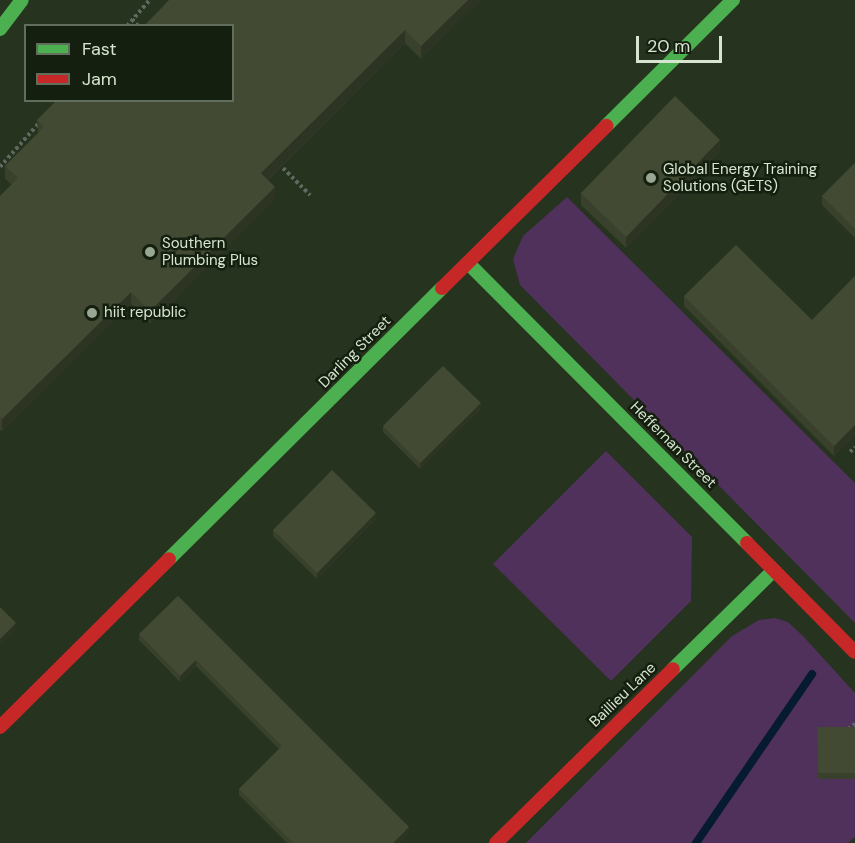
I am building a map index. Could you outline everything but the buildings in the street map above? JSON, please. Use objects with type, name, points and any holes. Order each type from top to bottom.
[{"type":"street","points":[[0,29],[22,0]]},
{"type":"street","name":"Darling Street","points":[[0,727],[733,0]]},
{"type":"street","name":"Heffernan Street","points":[[468,262],[855,652]]},
{"type":"street","name":"Baillieu Lane","points":[[496,843],[774,570]]},
{"type":"path","points":[[129,24],[150,0]]},
{"type":"path","points":[[132,20],[136,24]]},
{"type":"path","points":[[0,167],[45,117]]},
{"type":"path","points":[[270,155],[310,195]]},
{"type":"path","points":[[850,452],[855,447]]},
{"type":"path","points":[[843,733],[855,724]]},
{"type":"shaded area","points":[[567,197],[855,483],[855,623],[520,285],[513,259],[523,236]]},
{"type":"shaded area","points":[[606,451],[692,537],[691,601],[611,681],[493,564]]},
{"type":"shaded area","points":[[775,618],[788,622],[804,637],[855,693],[855,837],[848,843],[526,843],[732,636],[759,620]]},
{"type":"waterway","points":[[696,843],[812,674]]},
{"type":"traffic: fast","points":[[0,29],[22,0]]},
{"type":"traffic: fast","points":[[606,126],[733,0]]},
{"type":"traffic: fast","points":[[468,263],[747,543]]},
{"type":"traffic: fast","points":[[169,559],[442,288]]},
{"type":"traffic: fast","points":[[673,669],[774,570]]},
{"type":"traffic: jam","points":[[442,288],[606,126]]},
{"type":"traffic: jam","points":[[747,543],[855,652]]},
{"type":"traffic: jam","points":[[0,727],[169,559]]},
{"type":"traffic: jam","points":[[496,843],[673,669]]},
{"type":"place","name":"Global Energy Training Solutions (GETS)","points":[[651,178]]},
{"type":"place","name":"Southern Plumbing Plus","points":[[150,252]]},
{"type":"place","name":"hiit republic","points":[[92,313]]}]
